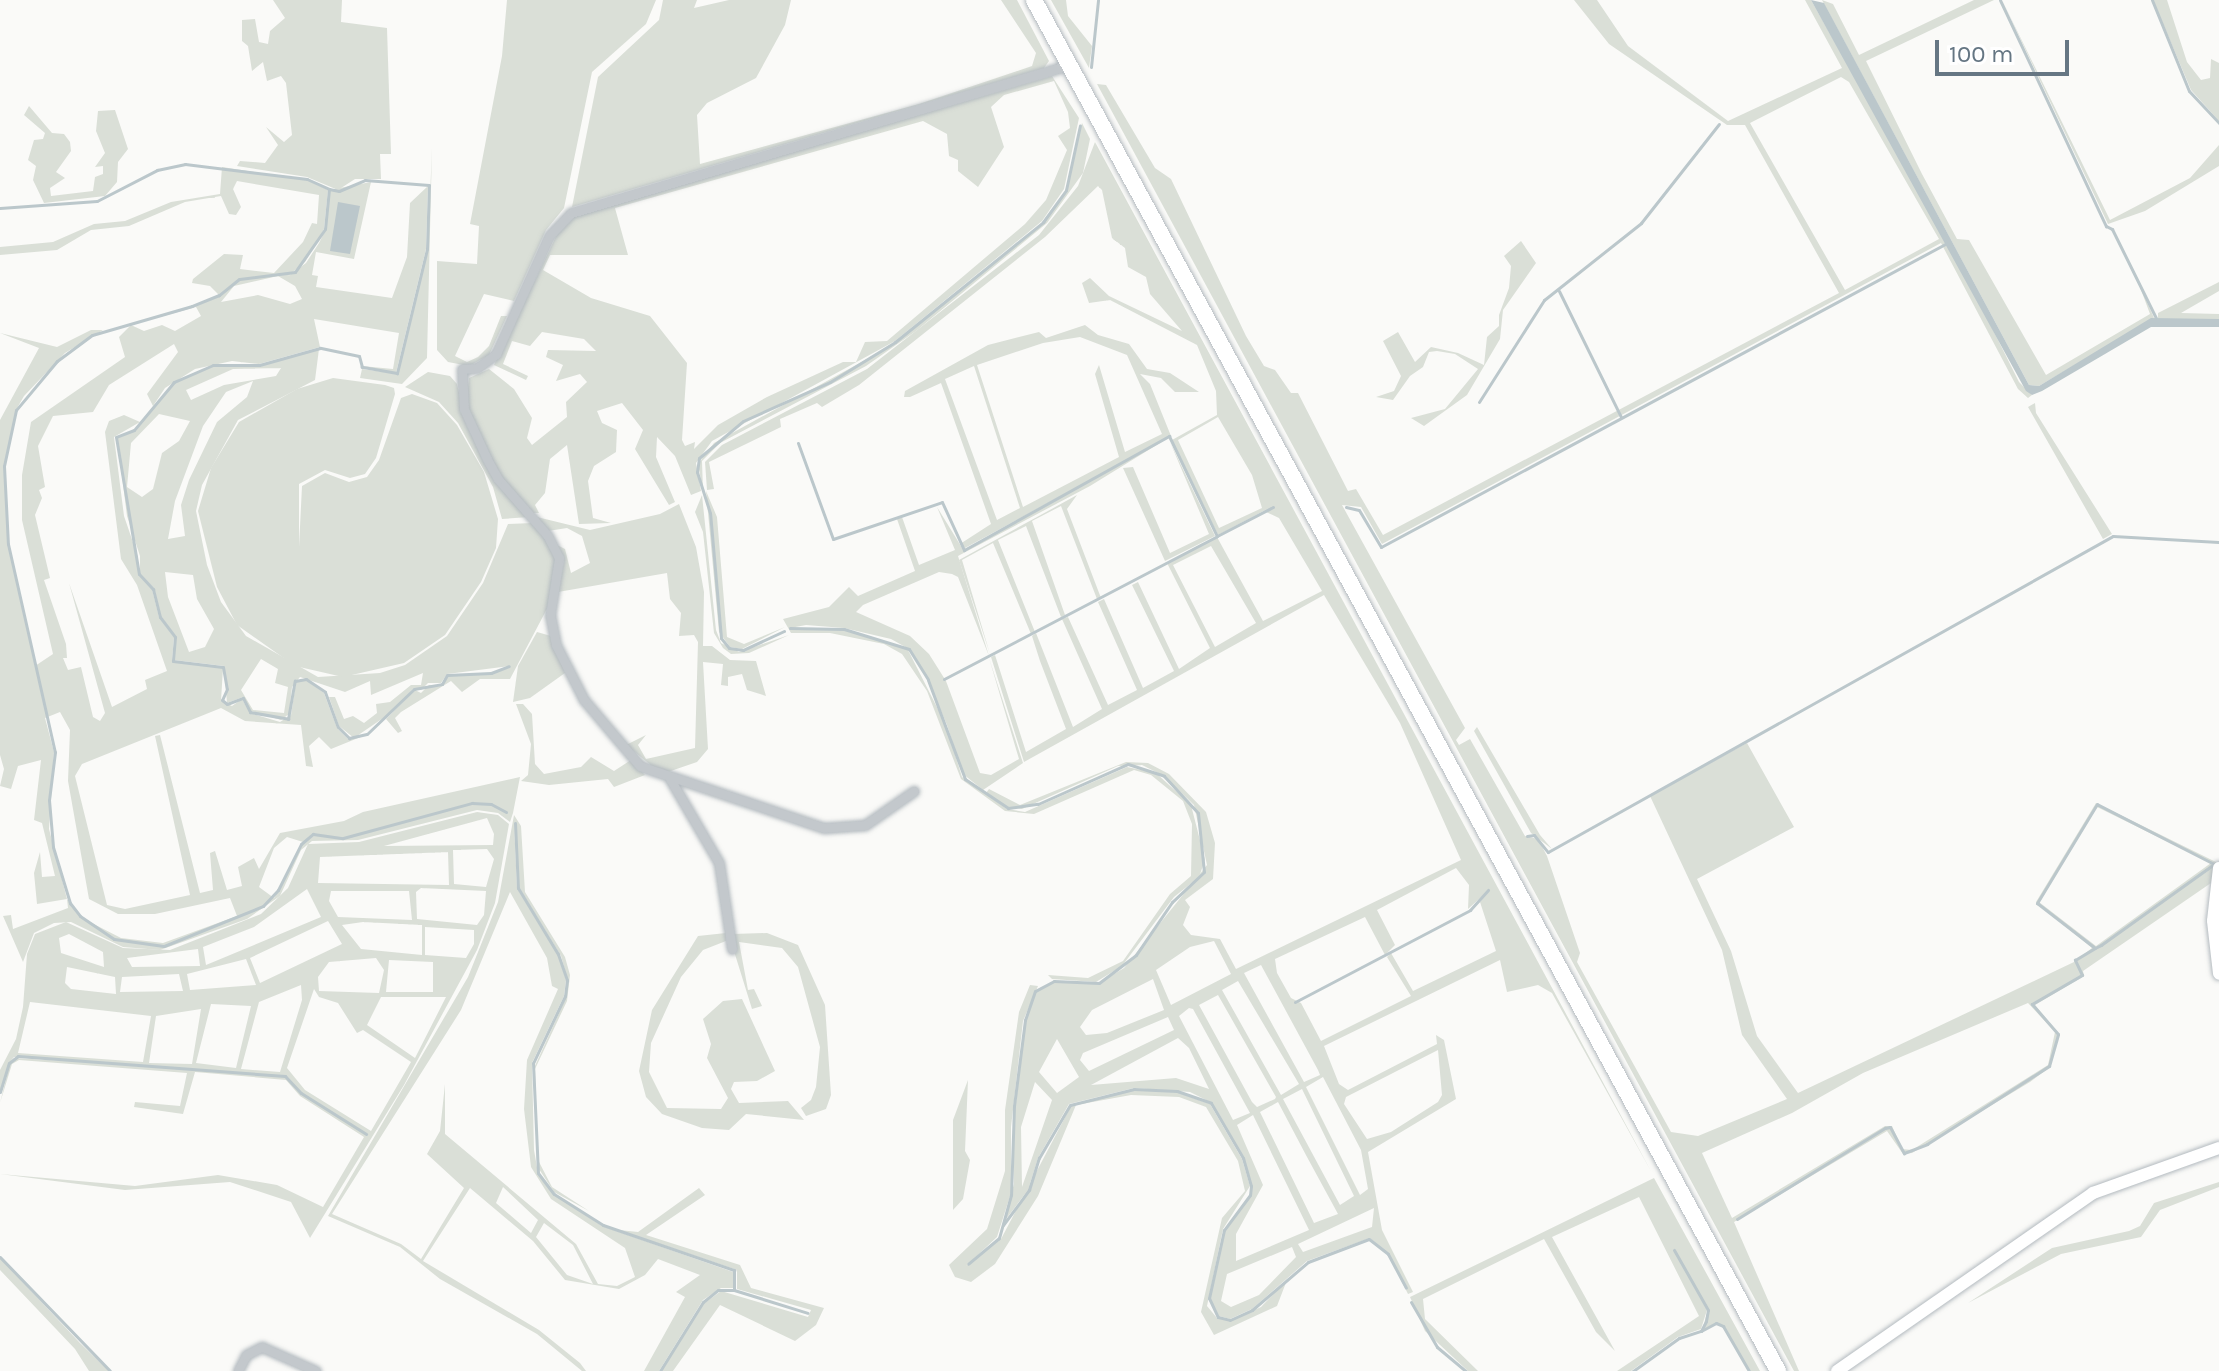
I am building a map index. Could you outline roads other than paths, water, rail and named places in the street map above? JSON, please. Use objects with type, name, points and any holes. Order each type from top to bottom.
[{"type":"highway","points":[[1034,0],[1778,1371]]},
{"type":"street","points":[[914,791],[876,821],[835,828],[785,818],[640,766],[576,687],[552,630],[559,558],[548,536],[498,479],[487,459],[464,409],[462,369],[477,368],[496,354],[549,236],[571,213],[1069,65]]},
{"type":"street","points":[[670,779],[719,863],[732,949]]},
{"type":"street","points":[[2219,868],[2213,921],[2219,974]]},
{"type":"street","points":[[1837,1371],[2093,1193],[2219,1148]]},
{"type":"street","points":[[238,1371],[246,1355],[268,1347],[316,1371]]},
{"type":"waterway","points":[[1091,67],[1098,0]]},
{"type":"waterway","points":[[2000,0],[2106,226],[2112,229],[2156,318]]},
{"type":"waterway","points":[[2152,0],[2189,91],[2219,123]]},
{"type":"waterway","points":[[1479,402],[1544,300],[1641,223],[1719,124]]},
{"type":"waterway","points":[[784,631],[743,650],[729,648],[721,638],[710,513],[697,472],[699,458],[743,421],[830,382],[895,342],[1043,222],[1066,190],[1080,125]]},
{"type":"waterway","points":[[0,208],[97,201],[157,170],[185,164],[307,179],[329,189],[325,229],[295,272],[239,279],[219,295],[192,306],[92,335],[57,361],[16,410],[4,466],[8,544],[55,752],[49,800],[53,847],[70,903],[80,916],[114,939],[164,946],[263,906],[278,890],[301,844],[313,834],[343,838],[472,803],[491,804],[506,812]]},
{"type":"waterway","points":[[329,189],[339,191],[365,180],[429,185],[427,249],[397,373],[362,367],[359,356],[320,348],[259,365],[213,365],[174,382],[134,430],[116,437],[139,574],[153,589],[160,617],[175,637],[173,661],[223,667],[227,689],[222,700],[227,704],[243,698],[250,712],[288,719],[295,681],[306,679],[325,692],[338,727],[349,738],[367,734],[414,689],[442,684],[447,675],[491,673],[509,666]]},
{"type":"waterway","points":[[1346,507],[1359,510],[1381,547],[1947,243]]},
{"type":"waterway","points":[[1559,291],[1621,417]]},
{"type":"waterway","points":[[798,443],[833,539],[942,502],[964,550],[1169,436],[1217,536],[1273,507]]},
{"type":"waterway","points":[[1527,836],[1534,835],[1548,852],[2113,536],[2219,542]]},
{"type":"waterway","points":[[944,679],[1216,537]]},
{"type":"waterway","points":[[790,628],[844,629],[909,649],[928,680],[965,779],[1008,808],[1038,804],[1128,764],[1164,776],[1198,813],[1204,872],[1172,902],[1136,955],[1099,983],[1054,981],[1035,991],[1025,1020],[1014,1106],[1011,1195],[999,1238],[968,1264]]},
{"type":"waterway","points":[[1737,1219],[1885,1128],[1890,1127],[1904,1153],[1927,1144],[2049,1066],[2058,1034],[2032,1004],[2082,975],[2075,960],[2101,945],[2214,864],[2097,804],[2037,903],[2095,948]]},
{"type":"waterway","points":[[515,823],[518,888],[558,954],[567,980],[565,996],[533,1063],[538,1173],[554,1194],[603,1225],[734,1270],[734,1290]]},
{"type":"waterway","points":[[1295,1002],[1470,910],[1488,890]]},
{"type":"waterway","points":[[0,1092],[9,1063],[18,1056],[285,1076],[301,1093],[366,1134]]},
{"type":"waterway","points":[[1003,1225],[1029,1190],[1039,1158],[1070,1105],[1134,1089],[1177,1091],[1211,1103],[1243,1158],[1251,1186],[1250,1195],[1224,1230],[1209,1298],[1218,1317],[1230,1320],[1252,1310],[1308,1262],[1369,1239],[1388,1254],[1406,1288]]},
{"type":"waterway","points":[[1633,1371],[1679,1338],[1701,1331],[1706,1321],[1708,1310],[1674,1250]]},
{"type":"waterway","points":[[0,1257],[110,1371]]},
{"type":"waterway","points":[[660,1371],[703,1302],[718,1290],[734,1290],[808,1313]]},
{"type":"waterway","points":[[1411,1302],[1437,1347],[1466,1371]]},
{"type":"waterway","points":[[1701,1331],[1716,1323],[1723,1326],[1749,1371]]}]
